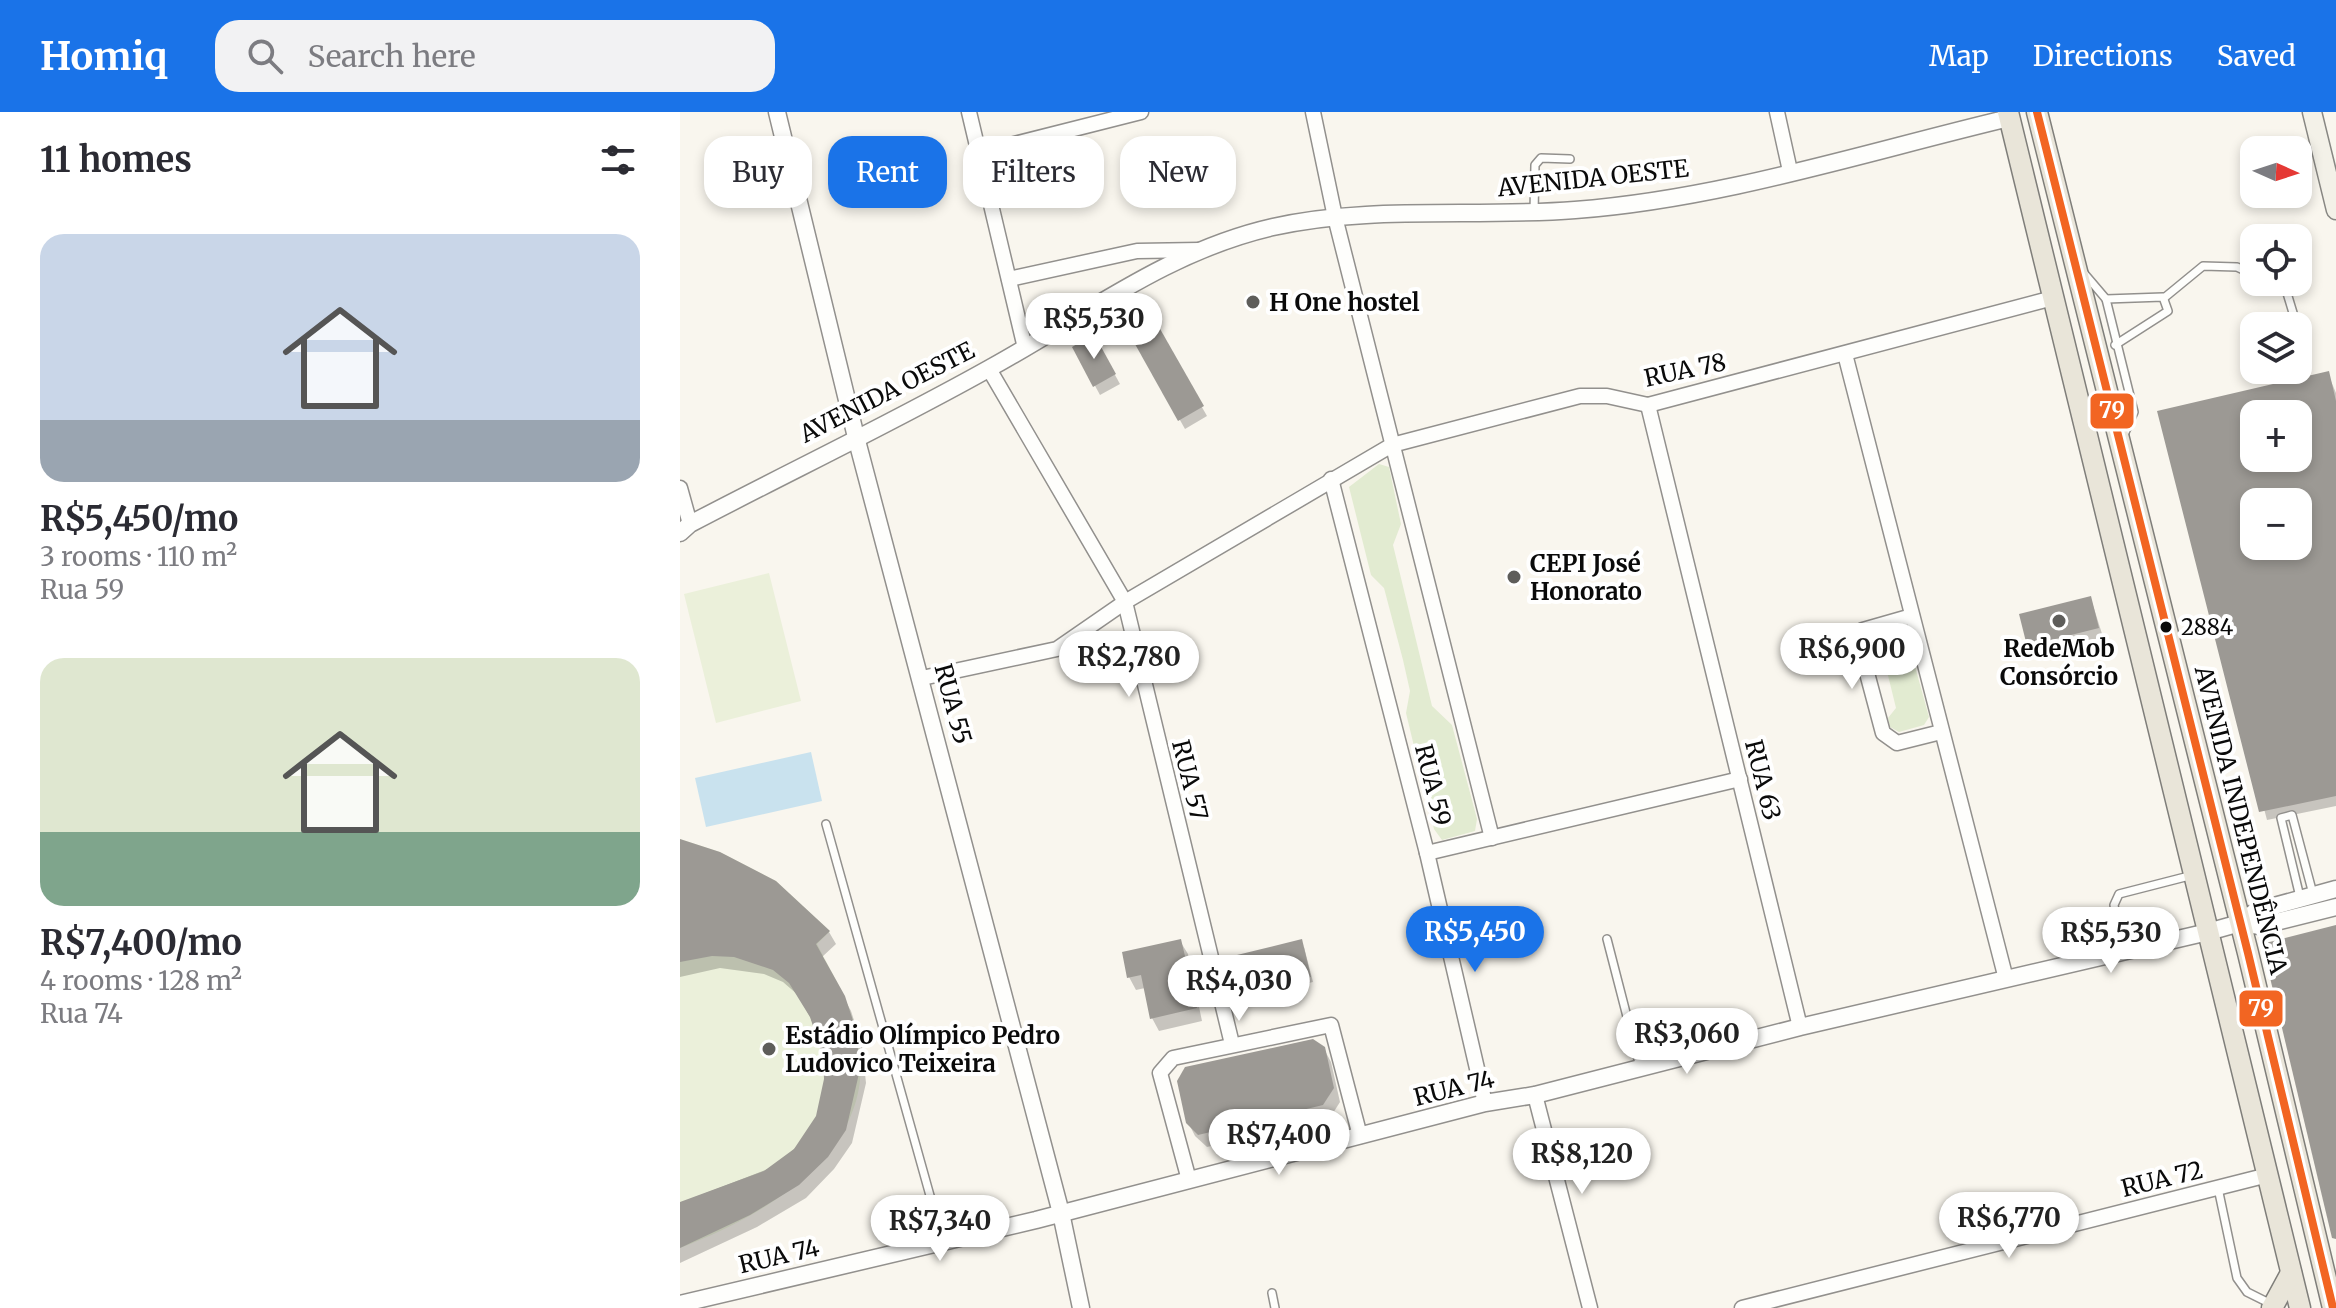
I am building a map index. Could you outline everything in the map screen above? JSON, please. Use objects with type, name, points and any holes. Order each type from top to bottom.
[{"type":"main road","name":"AVENIDA OESTE","points":[[2008,115],[2035,112]]},
{"type":"main road","name":"AVENIDA INDEPENDÊNCIA","points":[[2035,112],[2077,266],[2240,923],[2328,1256],[2333,1308]]},
{"type":"main road","points":[[2312,112],[2336,210]]},
{"type":"main road","points":[[2008,115],[2300,1308]]},
{"type":"main road","points":[[2273,1307],[2291,1273]]},
{"type":"street","name":"RUA 55","points":[[777,112],[856,437],[1061,1213],[1081,1308]]},
{"type":"street","points":[[969,112],[975,136]]},
{"type":"street","points":[[1046,136],[1141,112]]},
{"type":"street","name":"RUA 59","points":[[1313,112],[1335,217],[1492,838]]},
{"type":"street","points":[[1777,112],[1790,171]]},
{"type":"street","name":"AVENIDA OESTE","points":[[685,528],[989,369],[1148,274],[1201,250],[1272,227],[1335,217],[1534,212],[1683,197],[2008,115]]},
{"type":"street","points":[[992,208],[1025,348]]},
{"type":"street","name":"AVENIDA OESTE","points":[[1009,279],[1137,251],[1201,250]]},
{"type":"street","name":"RUA 78","points":[[922,678],[1057,649],[1125,602],[1392,445],[1580,396],[1607,396],[1648,405],[2053,298]]},
{"type":"street","points":[[1845,354],[2006,979]]},
{"type":"street","name":"RUA 57","points":[[989,369],[1125,602],[1232,1044]]},
{"type":"street","name":"RUA 63","points":[[1648,405],[1800,1027]]},
{"type":"street","name":"RUA 59","points":[[1331,479],[1427,853],[1485,1103]]},
{"type":"street","points":[[680,488],[685,528]]},
{"type":"street","points":[[1912,616],[1863,630],[1859,643],[1883,733],[1897,743],[1941,732]]},
{"type":"street","points":[[1427,853],[1740,779]]},
{"type":"street","name":"RUA 74","points":[[680,1304],[1061,1213],[1485,1103],[1535,1095],[1800,1027],[2208,932],[2240,923],[2256,911],[2336,889]]},
{"type":"street","name":"RUA 74","points":[[2240,923],[2260,926],[2336,907]]},
{"type":"street","points":[[1189,1180],[1160,1073],[1173,1058],[1331,1025],[1360,1136]]},
{"type":"street","points":[[1535,1095],[1590,1308]]},
{"type":"street","name":"RUA 72","points":[[1742,1308],[2268,1175]]},
{"type":"lane","points":[[1534,212],[1535,165],[1541,158],[1570,159]]},
{"type":"lane","points":[[2077,266],[2106,299],[2134,412],[2121,443]]},
{"type":"lane","points":[[2106,299],[2164,298],[2203,266],[2240,268]]},
{"type":"lane","points":[[2115,345],[2168,311],[2164,298]]},
{"type":"lane","points":[[2292,815],[2306,896],[2281,818],[2292,815]]},
{"type":"lane","points":[[826,824],[943,1242]]},
{"type":"lane","points":[[2123,952],[2115,899],[2119,894],[2195,875]]},
{"type":"lane","points":[[1607,939],[1640,1067]]},
{"type":"lane","points":[[2218,1188],[2237,1278],[2247,1292],[2273,1307]]},
{"type":"lane","points":[[1272,1293],[1275,1308]]},
{"type":"green space","points":[[1379,464],[1389,467],[1401,524],[1393,545],[1432,706],[1452,725],[1477,819],[1475,831],[1442,840],[1434,829],[1406,713],[1410,691],[1403,660],[1384,588],[1371,575],[1349,487]]},
{"type":"green space","points":[[769,573],[801,701],[716,723],[684,594]]},
{"type":"green space","points":[[1895,629],[1906,634],[1929,717],[1924,725],[1899,732],[1890,727],[1888,718],[1896,708],[1883,655],[1869,650],[1867,641],[1871,635]]},
{"type":"green space","name":"Estádio Olímpico Pedro Ludovico Teixeira","points":[[680,839],[720,852],[776,881],[830,931],[817,944],[852,1016],[861,1069],[855,1106],[838,1139],[814,1168],[785,1194],[751,1215],[680,1248]]},
{"type":"water","points":[[811,752],[822,801],[706,827],[695,778]]},
{"type":"building","points":[[1151,313],[1204,406],[1178,421],[1126,328]]},
{"type":"building","points":[[1094,334],[1116,374],[1093,387],[1072,347]]},
{"type":"building","points":[[2329,371],[2336,401],[2336,796],[2259,812],[2157,411],[2273,384],[2312,384],[2312,375]]},
{"type":"building","name":"RedeMob Consórcio","points":[[2091,596],[2099,628],[2027,646],[2019,614]]},
{"type":"building","points":[[680,839],[720,852],[776,881],[830,931],[816,944],[845,996],[856,1030],[860,1069],[846,1130],[828,1157],[799,1185],[750,1215],[680,1248],[680,1202],[764,1171],[794,1149],[816,1116],[824,1079],[823,1056],[810,1017],[789,983],[773,970],[734,957],[712,956],[680,962]]},
{"type":"building","points":[[2336,925],[2336,1239],[2332,1238],[2262,944]]},
{"type":"building","points":[[1181,939],[1197,1008],[1150,1019],[1141,975],[1127,978],[1122,952]]},
{"type":"building","points":[[1302,939],[1311,977],[1246,992],[1237,955]]},
{"type":"building","points":[[1313,1039],[1325,1047],[1334,1088],[1323,1105],[1198,1135],[1186,1123],[1177,1081],[1185,1067]]},
{"type":"transit line","name":"79","points":[[2037,112],[2248,953],[2333,1308]]},
{"type":"place","name":"H One hostel","points":[[1253,302]]},
{"type":"place","name":"CEPI José Honorato","points":[[1514,577]]},
{"type":"place","name":"RedeMob Consórcio","points":[[2059,621]]},
{"type":"place","name":"2884","points":[[2166,627]]},
{"type":"place","name":"Estádio Olímpico Pedro Ludovico Teixeira","points":[[769,1049]]}]
